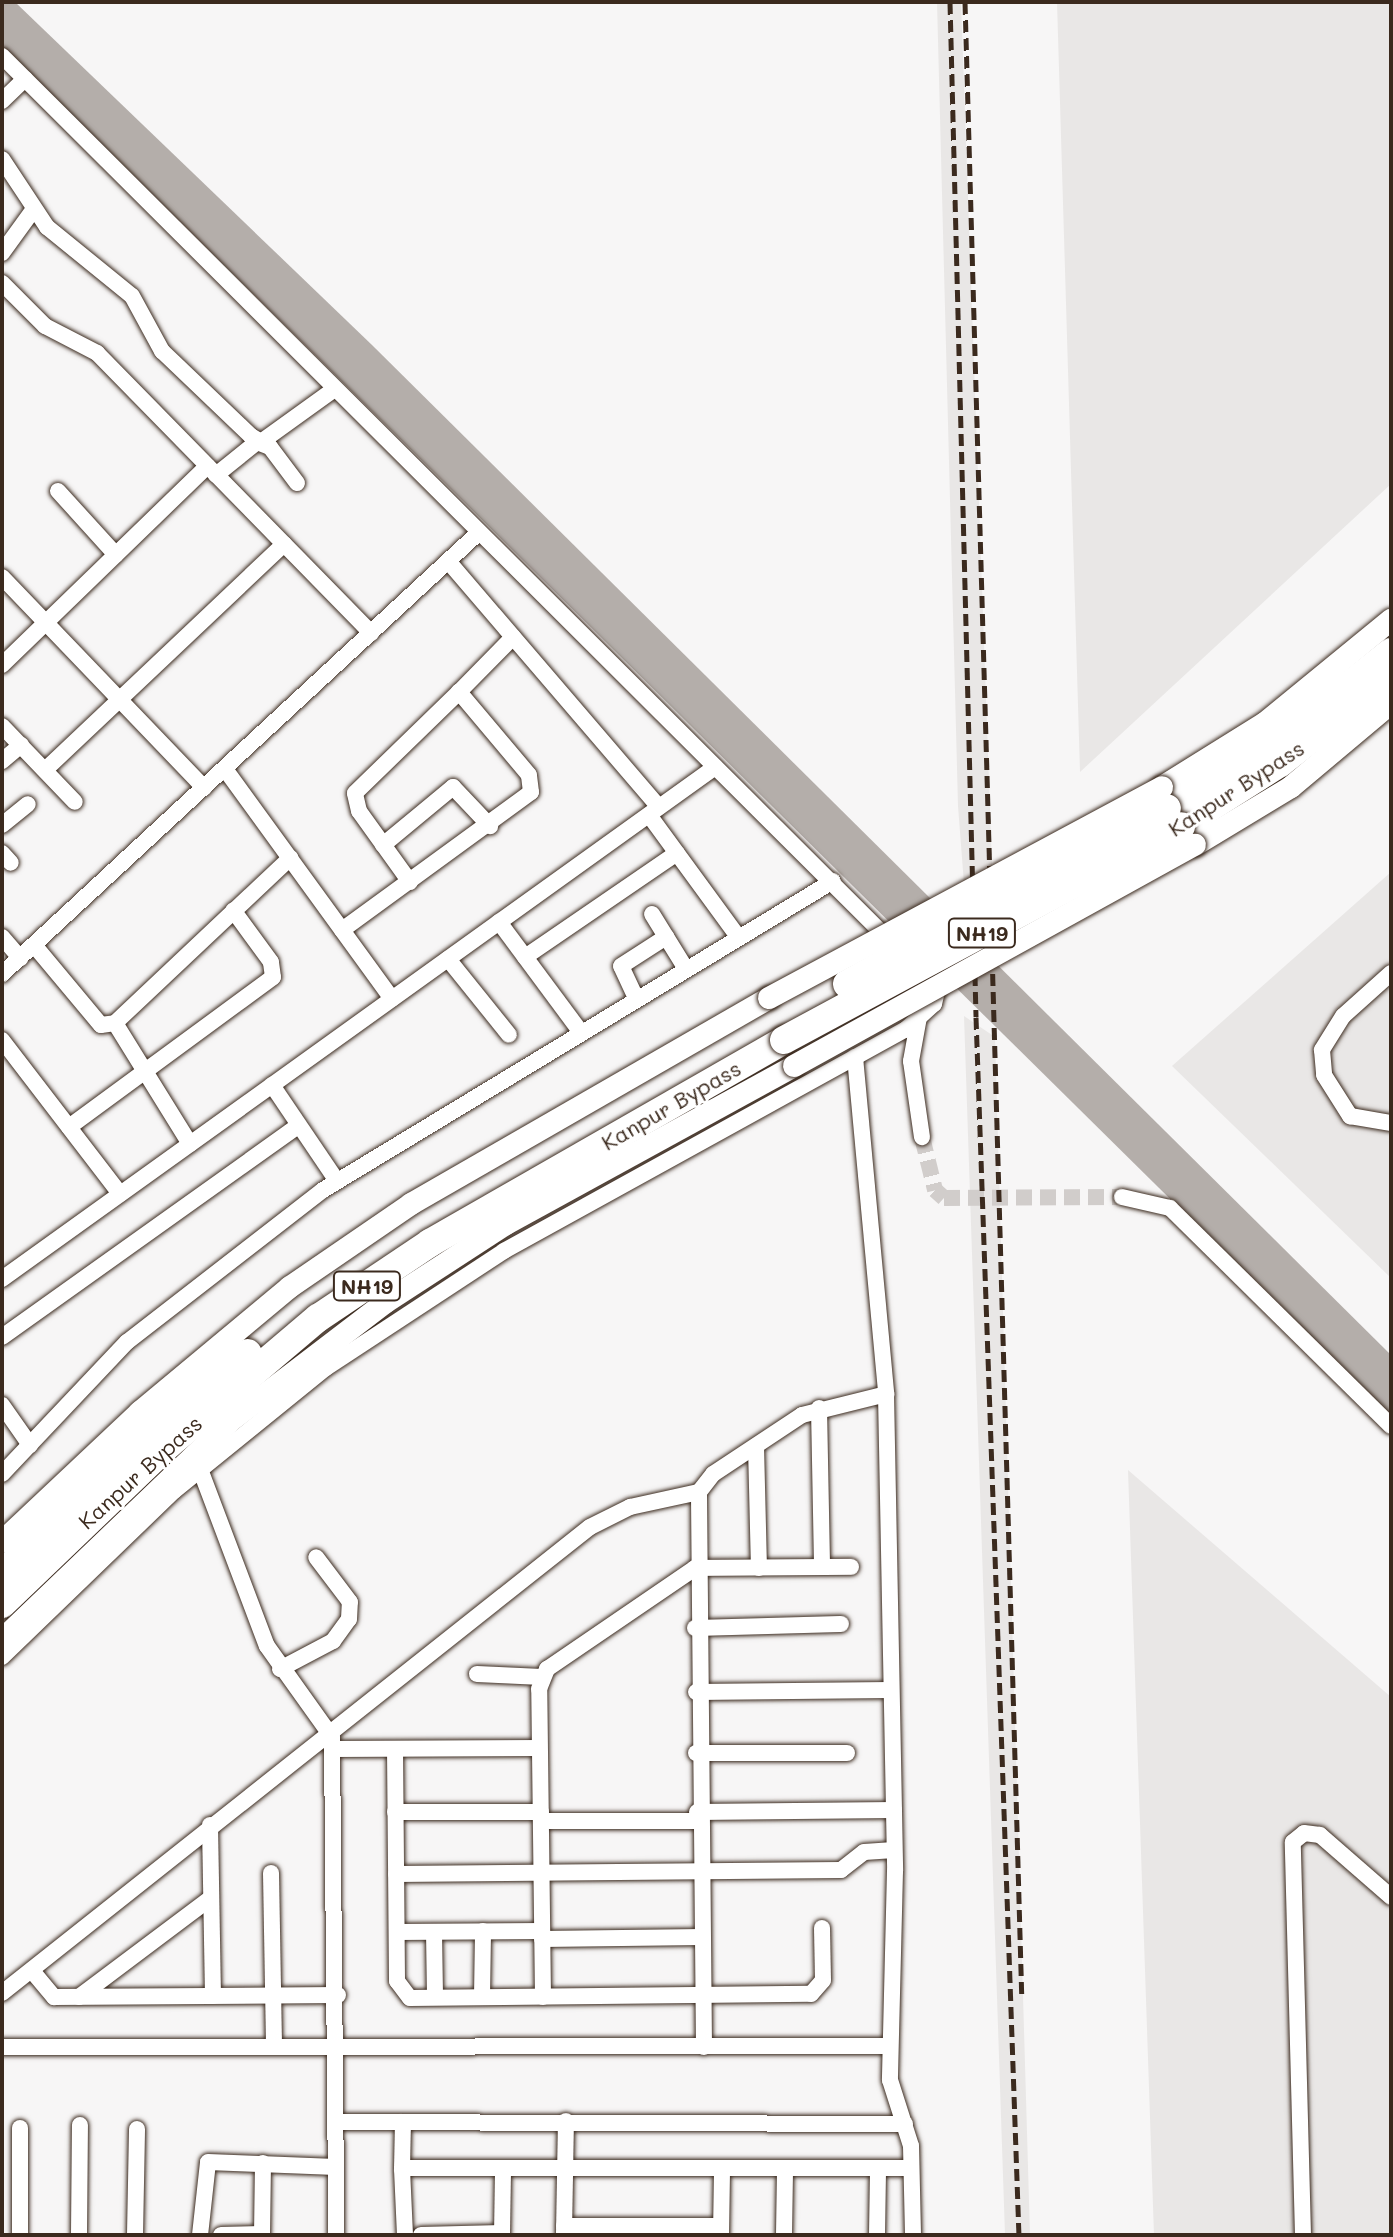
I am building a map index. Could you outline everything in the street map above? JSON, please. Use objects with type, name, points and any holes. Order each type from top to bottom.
[{"type":"highway","name":"Kanpur Bypass","points":[[2,1604],[214,1406],[318,1318],[430,1243],[1176,816],[1279,741],[1391,652]]},
{"type":"highway","name":"Kanpur Bypass","points":[[2,1574],[154,1428],[306,1307],[429,1223],[1176,816],[1280,763],[1391,676]]},
{"type":"main road","points":[[2,1640],[70,1567],[229,1422],[426,1276],[506,1224],[1176,816],[1265,723],[1391,620]]},
{"type":"main road","points":[[2,1542],[30,1514],[290,1287],[411,1204],[769,998],[1176,816],[1291,787],[1391,703]]},
{"type":"street","points":[[2,56],[476,535],[833,881],[937,991],[919,1017],[855,1057],[504,1251],[326,1368],[200,1469],[2,1657]]},
{"type":"street","points":[[2,101],[25,79]]},
{"type":"street","points":[[2,159],[34,209],[132,296],[162,351],[251,436],[261,442],[333,390]]},
{"type":"street","points":[[2,253],[34,209]]},
{"type":"street","points":[[2,283],[45,326],[97,353],[371,633]]},
{"type":"street","points":[[2,665],[116,555],[211,471],[257,442],[270,447],[297,483]]},
{"type":"street","points":[[58,491],[116,555]]},
{"type":"street","points":[[2,974],[476,535]]},
{"type":"street","points":[[45,770],[284,544]]},
{"type":"street","points":[[448,561],[654,811],[677,853],[739,938]]},
{"type":"street","points":[[2,577],[204,788]]},
{"type":"street","points":[[410,882],[383,845],[355,793],[513,637]]},
{"type":"street","points":[[342,930],[525,801],[532,784],[459,692]]},
{"type":"street","points":[[2,726],[75,802]]},
{"type":"street","points":[[2,761],[21,745]]},
{"type":"street","points":[[2,1279],[715,767]]},
{"type":"street","points":[[225,769],[392,999]]},
{"type":"street","points":[[383,845],[453,787],[490,826]]},
{"type":"street","points":[[2,825],[28,804]]},
{"type":"street","points":[[525,957],[677,853]]},
{"type":"street","points":[[34,945],[101,1025],[115,1023],[290,858]]},
{"type":"street","points":[[2,1474],[127,1342],[337,1181],[580,1031],[833,881]]},
{"type":"street","points":[[69,1127],[273,977],[271,962],[233,910]]},
{"type":"street","points":[[652,914],[686,969]]},
{"type":"street","points":[[499,922],[580,1031]]},
{"type":"street","points":[[2,937],[20,958]]},
{"type":"street","points":[[636,998],[621,966],[666,937]]},
{"type":"street","points":[[448,959],[509,1035]]},
{"type":"street","points":[[1391,973],[1343,1016],[1322,1050],[1324,1075],[1350,1116],[1391,1123]]},
{"type":"street","points":[[919,1017],[911,1061],[922,1137]]},
{"type":"street","points":[[115,1023],[142,1073],[190,1144]]},
{"type":"street","points":[[2,1040],[120,1194]]},
{"type":"street","points":[[855,1057],[886,1394],[894,1810],[889,2046],[891,2087],[905,2124],[911,2168],[913,2235]]},
{"type":"street","points":[[272,1085],[337,1181]]},
{"type":"street","points":[[2,1337],[298,1126]]},
{"type":"street","points":[[1122,1197],[1170,1208],[1391,1426]]},
{"type":"street","points":[[2,1993],[33,1972],[210,1825],[332,1743],[590,1527],[630,1507],[699,1492],[756,1446],[819,1408],[886,1394]]},
{"type":"street","points":[[2,1405],[30,1445]]},
{"type":"street","points":[[819,1408],[822,1567]]},
{"type":"street","points":[[756,1446],[759,1568]]},
{"type":"street","points":[[200,1469],[223,1542],[280,1669],[332,1743],[338,1995],[336,2235]]},
{"type":"street","points":[[699,1492],[695,1568],[696,1753],[704,2047]]},
{"type":"street","points":[[280,1669],[333,1641],[349,1619],[350,1602],[316,1557]]},
{"type":"street","points":[[543,1997],[539,1748],[542,1677],[555,1661],[695,1568],[851,1567]]},
{"type":"street","points":[[695,1628],[841,1624]]},
{"type":"street","points":[[477,1674],[542,1677]]},
{"type":"street","points":[[696,1692],[890,1690]]},
{"type":"street","points":[[332,1743],[395,1749],[539,1748]]},
{"type":"street","points":[[395,1749],[399,1990],[435,1997],[704,1996],[818,1990],[822,1928]]},
{"type":"street","points":[[696,1753],[847,1753]]},
{"type":"street","points":[[395,1812],[541,1817],[697,1817],[894,1810]]},
{"type":"street","points":[[210,1825],[213,1996]]},
{"type":"street","points":[[1303,2235],[1293,1842],[1304,1833],[1320,1835],[1391,1897]]},
{"type":"street","points":[[396,1874],[841,1870],[864,1852],[894,1850]]},
{"type":"street","points":[[271,1873],[274,2044]]},
{"type":"street","points":[[79,1997],[211,1898]]},
{"type":"street","points":[[397,1932],[483,1931],[702,1937]]},
{"type":"street","points":[[482,1997],[483,1931]]},
{"type":"street","points":[[434,1932],[435,1997]]},
{"type":"street","points":[[33,1972],[47,1995],[338,1995]]},
{"type":"street","points":[[2,2047],[274,2044],[889,2046]]},
{"type":"street","points":[[566,2121],[564,2230],[721,2230],[722,2170]]},
{"type":"street","points":[[336,2122],[905,2124]]},
{"type":"street","points":[[403,2122],[405,2235]]},
{"type":"street","points":[[79,2235],[80,2125]]},
{"type":"street","points":[[20,2128],[20,2235]]},
{"type":"street","points":[[135,2235],[137,2129]]},
{"type":"street","points":[[200,2235],[208,2162],[336,2167]]},
{"type":"street","points":[[221,2235],[262,2235],[263,2163]]},
{"type":"street","points":[[421,2235],[502,2234],[503,2168]]},
{"type":"street","points":[[877,2235],[878,2168]]},
{"type":"street","points":[[402,2169],[911,2168]]},
{"type":"street","points":[[784,2235],[785,2169]]},
{"type":"shaded area","points":[[2,2],[15,2],[372,345],[1391,1355],[1391,1417],[2,46]]},
{"type":"shaded area","points":[[937,2],[961,2],[994,921],[967,923],[958,806]]},
{"type":"shaded area","points":[[1057,2],[1391,2],[1391,484],[1080,772]]},
{"type":"shaded area","points":[[1391,872],[1391,1278],[1172,1066]]},
{"type":"shaded area","points":[[964,1016],[995,1037],[1030,2235],[1005,2235]]},
{"type":"shaded area","points":[[1128,1470],[1391,1697],[1391,2235],[1154,2235]]},
{"type":"tunnel","points":[[922,1137],[935,1190],[944,1198],[1122,1197]]},
{"type":"railway","points":[[950,2],[976,1017],[1019,2235]]},
{"type":"railway","points":[[965,2],[1022,1999]]}]
